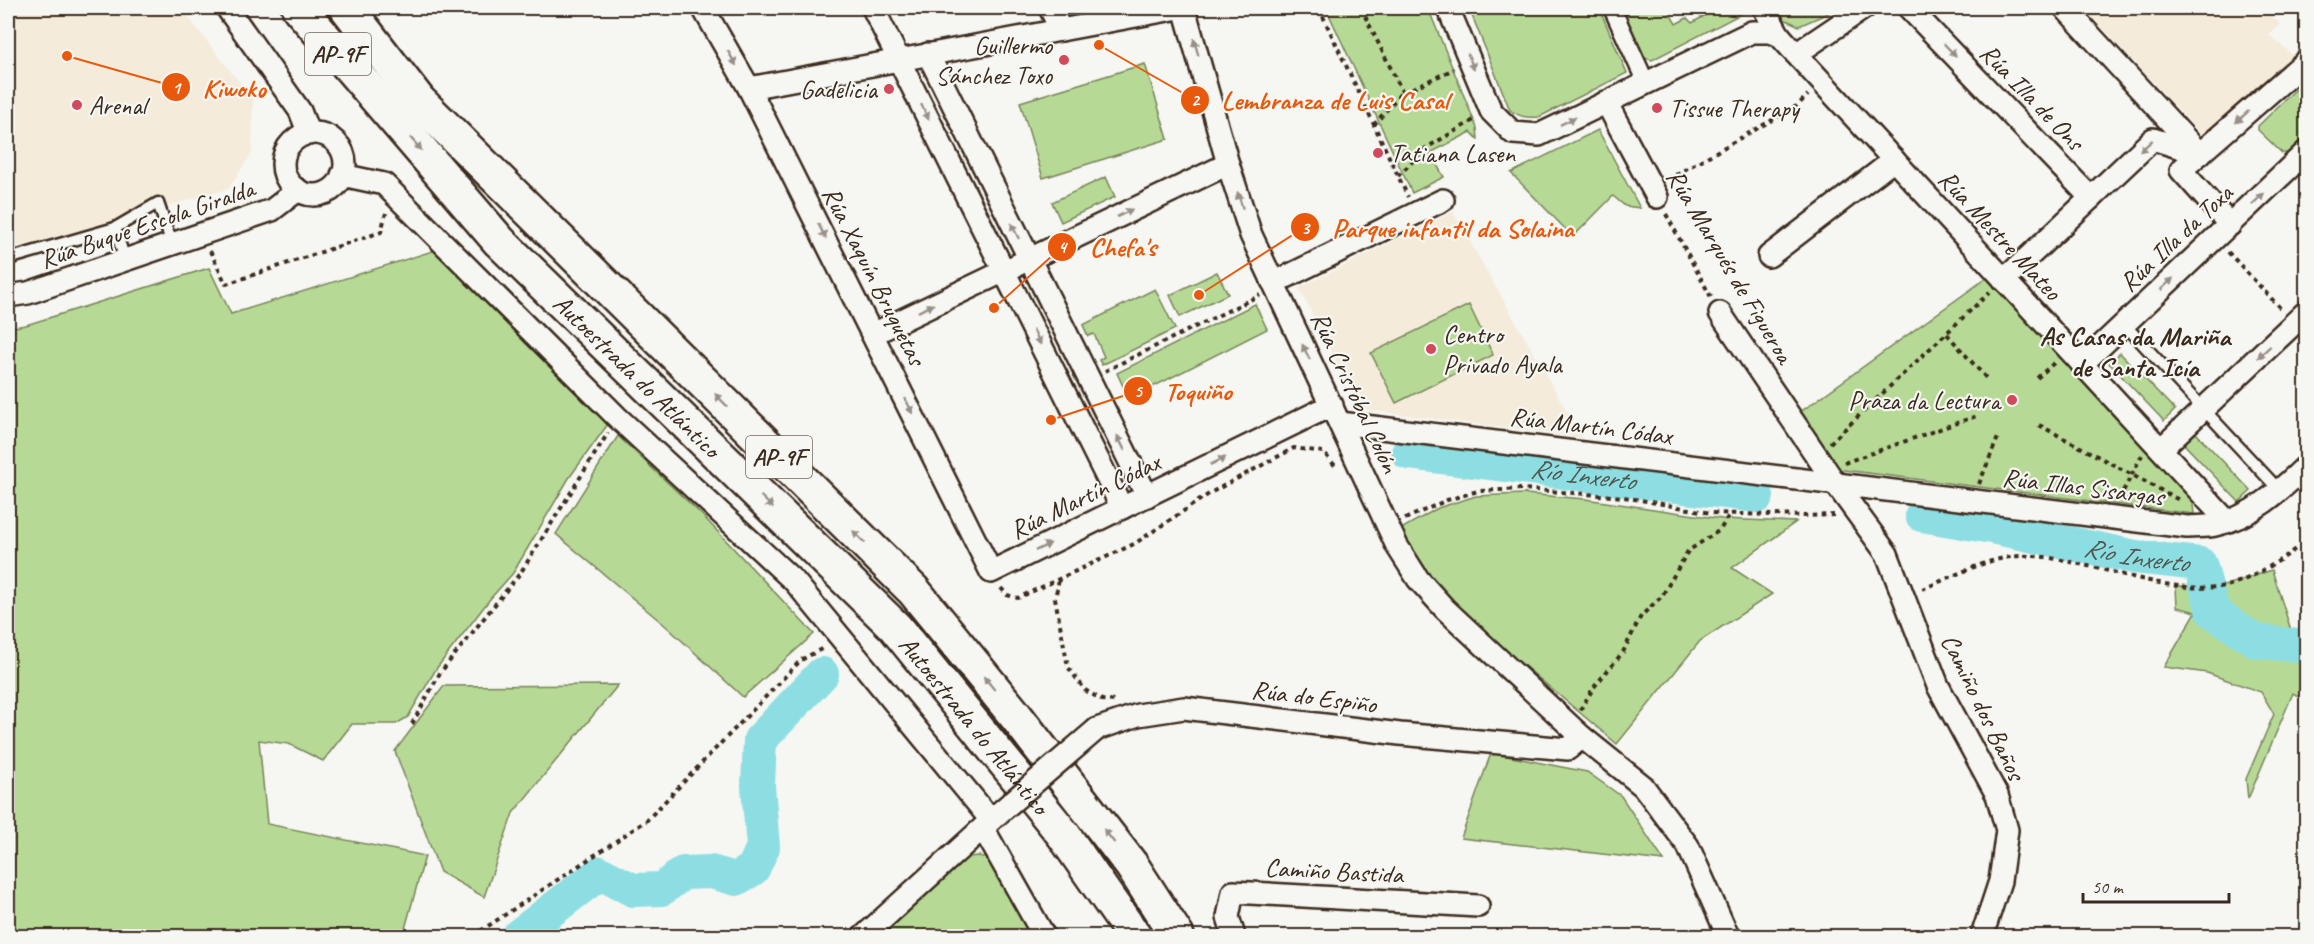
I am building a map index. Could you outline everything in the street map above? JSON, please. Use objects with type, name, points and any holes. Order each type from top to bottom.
[{"type":"highway","name":"Autoestrada do Atlántico","points":[[299,8],[499,241],[895,627],[1063,834],[1134,936]]},
{"type":"highway","name":"Autoestrada do Atlántico","points":[[346,8],[419,101],[914,591],[1015,715],[1132,866],[1177,936]]},
{"type":"highway","points":[[1063,834],[1083,887],[1113,936]]},
{"type":"highway","points":[[1132,866],[1194,936]]},
{"type":"street","points":[[227,8],[300,111],[309,134]]},
{"type":"street","name":"Rúa Xaquín Bruquetas","points":[[703,8],[749,88],[991,572]]},
{"type":"street","points":[[873,8],[1122,508]]},
{"type":"street","points":[[1050,8],[1061,30]]},
{"type":"street","points":[[749,88],[1179,8]]},
{"type":"street","name":"Rúa Cristóbal Colón","points":[[1184,8],[1228,164],[1251,235],[1388,527],[1407,562],[1431,596],[1582,737]]},
{"type":"street","points":[[1448,8],[1491,111],[1513,133],[1539,135],[1752,32],[1770,32],[1779,36]]},
{"type":"street","points":[[1612,8],[1646,83]]},
{"type":"street","points":[[1752,32],[1765,8]]},
{"type":"street","name":"Rúa Mestre Mateo","points":[[1765,8],[1779,36],[2227,520]]},
{"type":"street","points":[[1796,54],[1864,8]]},
{"type":"street","name":"Rúa Illa de Ons","points":[[1910,8],[2091,198]]},
{"type":"street","points":[[2065,8],[2200,154]]},
{"type":"street","points":[[928,54],[1147,496]]},
{"type":"street","points":[[2222,232],[2181,170],[2304,66]]},
{"type":"street","name":"Rúa Marqués de Figueroa","points":[[1606,102],[1654,193]]},
{"type":"street","points":[[309,134],[331,138],[339,145],[345,159],[342,175],[339,182],[326,193],[316,195],[298,190],[287,179],[283,166],[289,146],[297,139],[309,134]]},
{"type":"street","points":[[2004,279],[2153,139],[2200,154]]},
{"type":"street","name":"Rúa Illa da Toxa","points":[[2082,364],[2307,152]]},
{"type":"street","points":[[1769,256],[1894,160]]},
{"type":"street","points":[[873,334],[1228,164]]},
{"type":"street","points":[[342,175],[384,184],[618,417],[795,582],[991,820],[1044,936]]},
{"type":"street","name":"Rúa Buque Escola Giralda","points":[[8,296],[28,293],[272,210],[298,190]]},
{"type":"street","points":[[1274,284],[1443,200]]},
{"type":"street","name":"Rúa Marqués de Figueroa","points":[[1720,313],[1826,470]]},
{"type":"street","points":[[2156,444],[2203,409],[2300,318]]},
{"type":"street","name":"Rúa Martín Códax","points":[[991,572],[1147,496],[1336,414],[1826,470]]},
{"type":"street","name":"Rúa Illas Sisargas","points":[[1826,470],[1972,500],[2187,527],[2215,525],[2250,512],[2280,491],[2307,466]]},
{"type":"street","name":"Camiño dos Baños","points":[[1826,470],[1887,554],[1938,686],[1996,795],[2007,830],[2000,881],[1982,936]]},
{"type":"street","name":"Rúa do Espiño","points":[[864,936],[991,820],[1096,729],[1138,715],[1184,708],[1400,734],[1568,749],[1582,737]]},
{"type":"street","points":[[1582,737],[1643,786],[1688,846],[1728,936]]},
{"type":"street","name":"Camiño Bastida","points":[[1234,936],[1228,918],[1233,892],[1478,906]]},
{"type":"lane","points":[[8,259],[115,228],[158,203],[172,244]]},
{"type":"lane","points":[[115,228],[125,260]]},
{"type":"lane","points":[[2124,324],[2280,491]]},
{"type":"path","points":[[1319,8],[1416,214]]},
{"type":"path","points":[[1361,8],[1403,93]]},
{"type":"path","points":[[1374,125],[1403,93],[1471,62]]},
{"type":"path","points":[[1654,193],[1797,106],[1822,82]]},
{"type":"path","points":[[1398,176],[1426,147],[1491,111]]},
{"type":"path","points":[[202,234],[226,284],[381,232],[391,191]]},
{"type":"path","name":"Rúa Marqués de Figueroa","points":[[1654,193],[1720,313]]},
{"type":"path","points":[[2222,232],[2300,318]]},
{"type":"path","points":[[1826,470],[1947,333],[2004,279]]},
{"type":"path","points":[[1089,379],[1274,284]]},
{"type":"path","points":[[1947,333],[1986,378]]},
{"type":"path","points":[[1826,470],[1979,415]]},
{"type":"path","points":[[412,724],[440,673],[521,572],[618,417]]},
{"type":"path","points":[[2039,425],[2182,502]]},
{"type":"path","points":[[1972,500],[1999,435]]},
{"type":"path","points":[[2109,517],[2131,476],[2156,444]]},
{"type":"path","points":[[991,572],[1007,595],[1018,598],[1134,544],[1212,492],[1294,448],[1323,452],[1341,477]]},
{"type":"path","points":[[1388,527],[1447,500],[1478,491],[1523,489],[1624,497],[1711,513],[1803,516],[1858,513]]},
{"type":"path","points":[[1577,716],[1594,687],[1623,652],[1641,616],[1662,596],[1688,551],[1720,530],[1730,514]]},
{"type":"path","points":[[1904,595],[1996,559],[2029,555],[2062,560],[2176,586],[2221,587],[2256,574],[2296,550],[2307,540]]},
{"type":"path","points":[[1059,579],[1055,598],[1068,667],[1085,690],[1102,700],[1121,701]]},
{"type":"path","points":[[473,936],[646,821],[801,660],[841,639]]},
{"type":"shaded area","points":[[8,8],[181,8],[253,100],[252,153],[228,189],[8,250]]},
{"type":"shaded area","points":[[2084,8],[2260,8],[2281,24],[2269,35],[2293,55],[2203,136]]},
{"type":"shaded area","name":"Centro Privado Ayala","points":[[1453,212],[1582,438],[1360,409],[1299,288]]},
{"type":"green space","points":[[1326,8],[1428,8],[1477,128],[1478,139],[1471,132],[1430,153],[1444,177],[1412,193]]},
{"type":"green space","points":[[1469,8],[1599,8],[1627,73],[1539,117],[1517,114],[1510,110]]},
{"type":"green space","points":[[1619,8],[1675,8],[1669,12],[1676,24],[1687,18],[1692,23],[1718,8],[1745,8],[1739,15],[1652,60],[1641,57]]},
{"type":"green space","points":[[1775,8],[1840,8],[1799,26],[1780,17]]},
{"type":"green space","points":[[1145,64],[1168,139],[1043,178],[1020,102]]},
{"type":"green space","points":[[2295,90],[2301,90],[2306,95],[2306,135],[2287,153],[2282,153],[2258,130],[2258,126]]},
{"type":"green space","points":[[1598,130],[1640,208],[1625,206],[1613,196],[1573,237],[1511,173]]},
{"type":"green space","points":[[1106,177],[1115,197],[1061,222],[1052,202]]},
{"type":"green space","points":[[439,249],[607,416],[608,424],[569,478],[513,573],[436,669],[408,717],[396,724],[352,724],[323,761],[289,744],[259,740],[267,824],[425,856],[403,936],[8,936],[8,328],[26,325],[209,268],[231,314]]},
{"type":"green space","points":[[1217,272],[1228,294],[1180,317],[1170,295]]},
{"type":"green space","points":[[1988,277],[2192,495],[2194,514],[1836,469],[1799,413]]},
{"type":"green space","points":[[1155,289],[1175,329],[1102,365],[1099,360],[1104,357],[1094,334],[1088,336],[1083,325]]},
{"type":"green space","points":[[1255,304],[1267,329],[1129,399],[1117,373]]},
{"type":"green space","points":[[1469,305],[1493,355],[1396,403],[1371,353]]},
{"type":"green space","points":[[2120,353],[2175,410],[2164,421],[2109,363]]},
{"type":"green space","points":[[2196,433],[2251,491],[2239,502],[2184,444]]},
{"type":"green space","points":[[618,436],[702,515],[814,634],[743,697],[667,627],[556,534]]},
{"type":"green space","points":[[1525,494],[1585,499],[1722,519],[1796,522],[1732,568],[1772,594],[1700,641],[1617,744],[1453,606],[1410,553],[1401,529],[1438,508],[1476,496]]},
{"type":"green space","points":[[2272,570],[2299,656],[2306,652],[2306,701],[2293,693],[2248,799],[2246,779],[2274,714],[2261,692],[2207,673],[2164,667],[2196,612],[2177,607],[2176,586],[2221,587]]},
{"type":"green space","points":[[618,685],[513,813],[484,897],[440,872],[395,751],[444,686]]},
{"type":"green space","points":[[1491,753],[1587,772],[1621,796],[1664,861],[1461,838]]},
{"type":"green space","points":[[979,856],[989,859],[1034,936],[882,936],[968,857]]},
{"type":"waterway","name":"Río Inxerto","points":[[1408,453],[1757,496]]},
{"type":"waterway","name":"Río Inxerto","points":[[1922,515],[2135,557],[2200,564],[2213,612],[2256,641],[2306,647]]},
{"type":"waterway","name":"Río Inxerto","points":[[518,936],[600,873],[633,890],[662,889],[683,873],[711,872],[736,879],[753,869],[763,847],[758,786],[760,740],[822,674]]},
{"type":"place","name":"Lembranza de Luis Casal","points":[[1099,45]]},
{"type":"place","name":"Kiwoko","points":[[67,56]]},
{"type":"place","name":"Guillermo Sánchez Toxo","points":[[1064,60]]},
{"type":"place","name":"Gadelicia","points":[[889,89]]},
{"type":"place","name":"Arenal","points":[[77,105]]},
{"type":"place","name":"Tissue Therapy","points":[[1657,108]]},
{"type":"place","name":"Tatiana Lasen","points":[[1378,153]]},
{"type":"place","name":"Parque infantil da Solaina","points":[[1199,295]]},
{"type":"place","name":"Chefa's","points":[[994,308]]},
{"type":"place","name":"Centro Privado Ayala","points":[[1431,349]]},
{"type":"place","name":"Praza da Lectura","points":[[2012,400]]},
{"type":"place","name":"Toquiño","points":[[1051,420]]},
{"type":"district","name":"As Casas da Mariña de Santa Icía","points":[[2135,352]]}]
